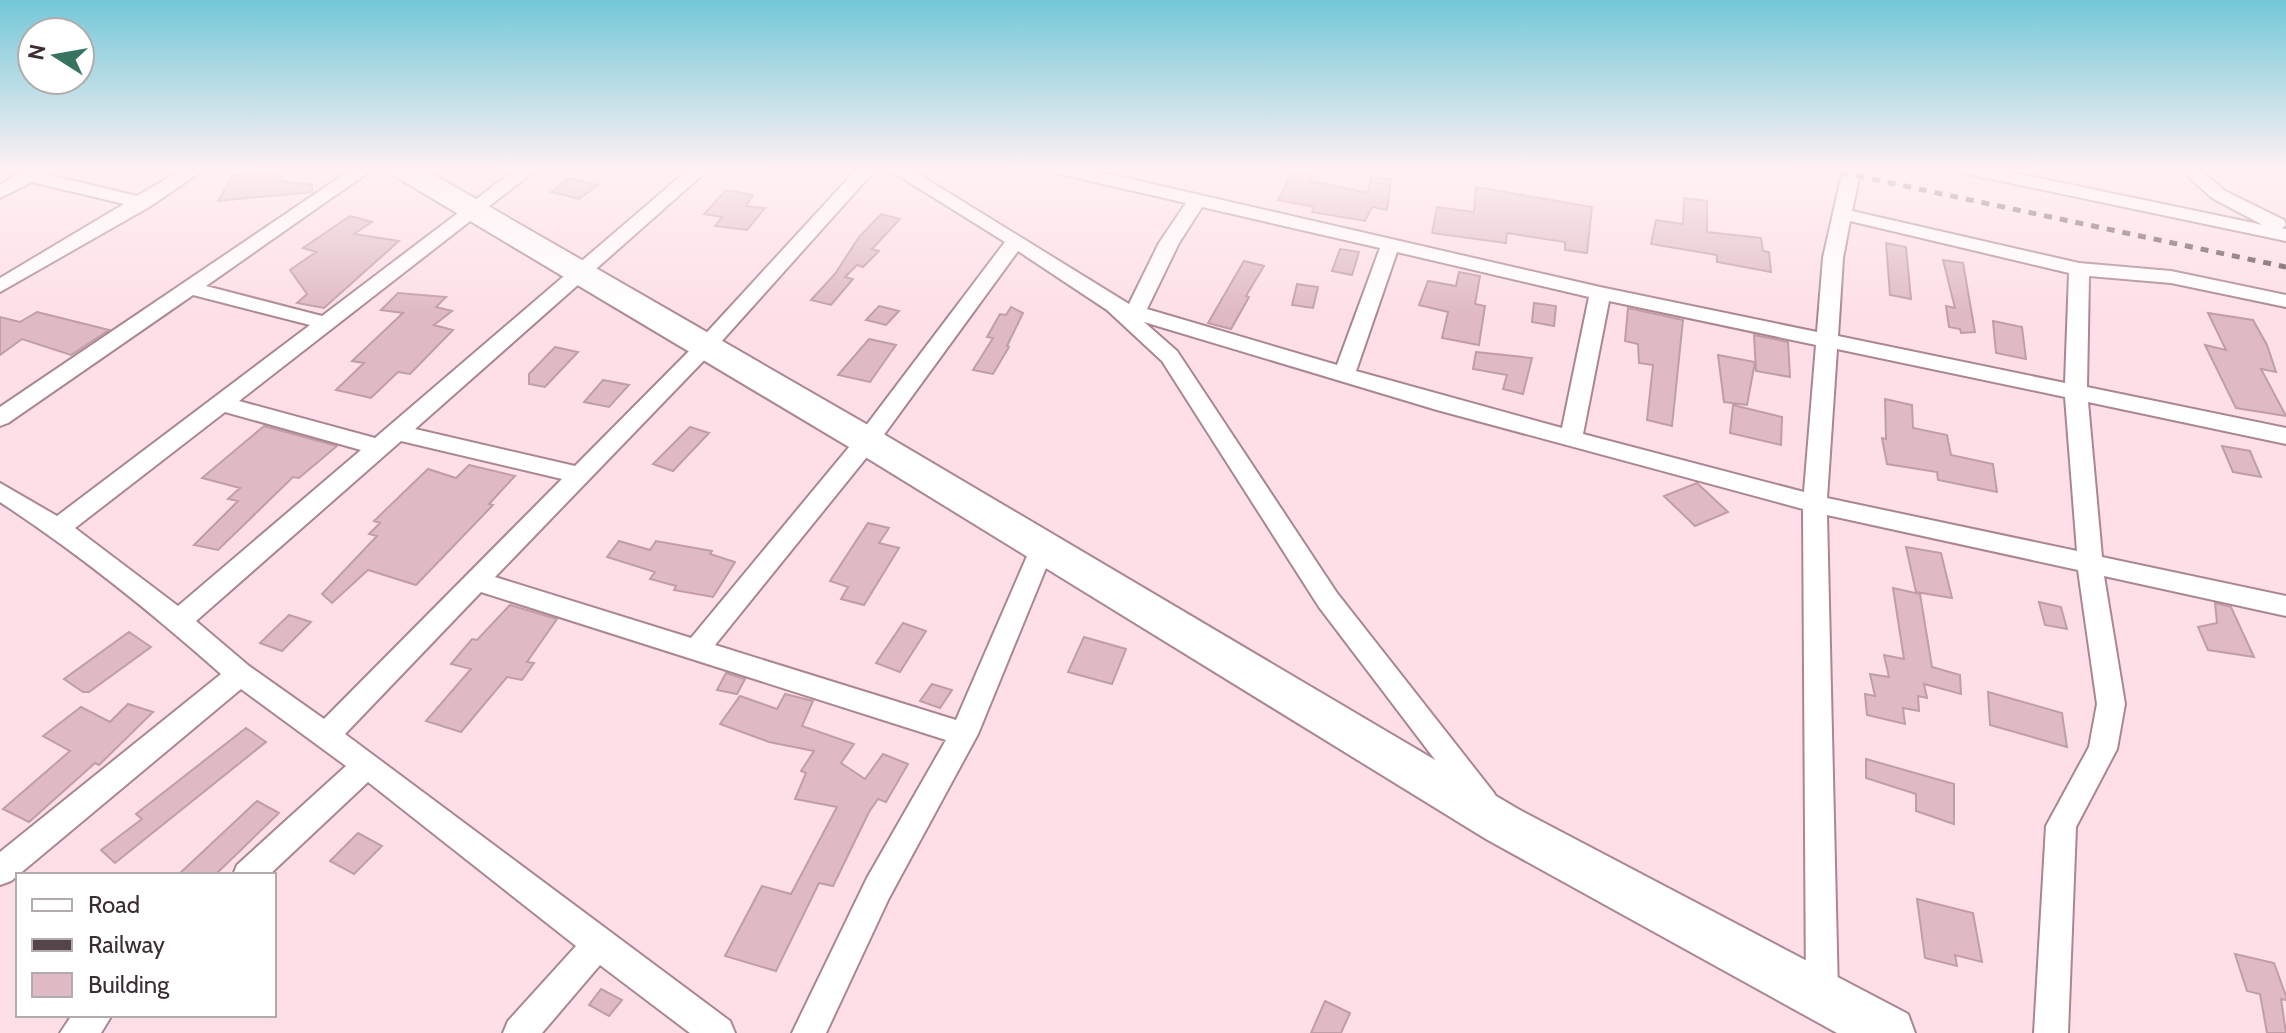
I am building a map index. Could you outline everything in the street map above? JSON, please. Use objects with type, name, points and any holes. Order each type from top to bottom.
[{"type":"main road","points":[[485,217],[867,441],[1502,824],[1822,994],[1889,1033]]},
{"type":"street","points":[[0,286],[118,217]]},
{"type":"street","points":[[0,418],[293,217]]},
{"type":"street","points":[[58,528],[466,217]]},
{"type":"street","points":[[179,621],[644,217]]},
{"type":"street","points":[[327,734],[705,347],[823,217]]},
{"type":"street","points":[[977,217],[1125,309],[1170,356],[1328,600],[1502,824]]},
{"type":"street","points":[[1125,309],[1186,217]]},
{"type":"street","points":[[1272,217],[1600,293],[2286,436]]},
{"type":"street","points":[[1822,994],[1815,504],[1825,339],[1833,258],[1841,217]]},
{"type":"street","points":[[1856,217],[2079,269],[2171,277],[2286,301]]},
{"type":"street","points":[[2200,217],[2286,235]]},
{"type":"street","points":[[2263,217],[2286,228]]},
{"type":"street","points":[[695,651],[867,441],[1016,241]]},
{"type":"street","points":[[1344,375],[1391,243]]},
{"type":"street","points":[[2051,1033],[2061,826],[2103,749],[2111,704],[2090,564],[2076,393],[2079,269]]},
{"type":"street","points":[[188,288],[326,323]]},
{"type":"street","points":[[1571,439],[1600,293]]},
{"type":"street","points":[[1125,309],[1344,375],[1815,504],[2286,606]]},
{"type":"street","points":[[223,404],[385,440],[579,475]]},
{"type":"street","points":[[4,500],[58,528],[179,621],[240,674],[327,734],[718,1033]]},
{"type":"street","points":[[809,1033],[878,888],[964,734],[1043,546]]},
{"type":"street","points":[[476,581],[964,734]]},
{"type":"street","points":[[0,871],[240,674]]},
{"type":"street","points":[[250,873],[367,765]]},
{"type":"street","points":[[520,1033],[598,944]]},
{"type":"street","points":[[77,1033],[94,1017]]},
{"type":"building","points":[[348,217],[372,222],[354,234],[399,241],[324,308],[297,303],[307,294],[290,270],[316,252],[303,248]]},
{"type":"building","points":[[722,217],[757,217],[747,230],[715,226]]},
{"type":"building","points":[[878,217],[900,219],[872,249],[879,251],[863,267],[857,265],[845,277],[853,279],[831,305],[811,300],[835,274],[859,237]]},
{"type":"building","points":[[1343,217],[1367,217],[1365,221]]},
{"type":"building","points":[[1435,217],[1591,217],[1587,253],[1565,250],[1565,242],[1507,233],[1506,243],[1432,233]]},
{"type":"building","points":[[1683,217],[1707,217],[1707,232],[1761,238],[1763,251],[1769,252],[1771,272],[1717,262],[1717,255],[1651,244],[1656,220],[1683,224]]},
{"type":"building","points":[[1886,243],[1906,247],[1911,299],[1890,295]]},
{"type":"building","points":[[1340,249],[1359,252],[1352,275],[1332,271]]},
{"type":"building","points":[[1943,260],[1963,263],[1975,332],[1961,333],[1960,329],[1949,327],[1946,306],[1955,308]]},
{"type":"building","points":[[1244,261],[1264,266],[1231,329],[1208,323]]},
{"type":"building","points":[[1459,272],[1480,276],[1475,304],[1485,306],[1479,345],[1442,338],[1448,312],[1419,305],[1428,281],[1456,286]]},
{"type":"building","points":[[1297,284],[1318,287],[1313,308],[1292,305]]},
{"type":"building","points":[[398,293],[446,297],[436,307],[452,311],[434,325],[453,330],[410,374],[398,372],[371,398],[336,390],[364,363],[352,361],[403,313],[381,310]]},
{"type":"building","points":[[1534,303],[1556,306],[1554,326],[1532,322]]},
{"type":"building","points":[[879,306],[899,311],[886,325],[866,320]]},
{"type":"building","points":[[1011,307],[1023,313],[1009,347],[993,374],[973,370],[993,338],[987,337],[1000,314],[1006,315]]},
{"type":"building","points":[[1628,308],[1683,320],[1672,426],[1647,420],[1653,365],[1639,363],[1638,344],[1625,341]]},
{"type":"building","points":[[37,312],[109,330],[71,355],[22,339],[0,355],[0,317],[20,322]]},
{"type":"building","points":[[2208,313],[2253,320],[2267,345],[2276,372],[2261,369],[2286,416],[2236,408],[2205,345],[2226,350]]},
{"type":"building","points":[[1993,321],[2022,327],[2026,359],[1996,353]]},
{"type":"building","points":[[1754,335],[1788,342],[1790,377],[1756,371]]},
{"type":"building","points":[[869,339],[896,345],[870,382],[838,375]]},
{"type":"building","points":[[555,347],[578,352],[545,387],[529,384],[529,374]]},
{"type":"building","points":[[1476,352],[1532,358],[1523,394],[1503,389],[1507,375],[1473,369]]},
{"type":"building","points":[[1718,355],[1755,362],[1747,405],[1724,402]]},
{"type":"building","points":[[603,380],[629,385],[609,407],[584,402]]},
{"type":"building","points":[[1885,399],[1912,405],[1913,428],[1947,435],[1951,455],[1993,464],[1997,492],[1938,480],[1937,472],[1887,464],[1882,438],[1886,439]]},
{"type":"building","points":[[1733,405],[1782,417],[1781,445],[1730,433]]},
{"type":"building","points":[[264,426],[337,446],[299,478],[293,477],[218,550],[194,545],[238,501],[228,499],[240,488],[202,478]]},
{"type":"building","points":[[690,427],[709,433],[673,471],[653,464]]},
{"type":"building","points":[[2222,446],[2250,451],[2261,477],[2233,472]]},
{"type":"building","points":[[469,465],[515,476],[489,504],[493,505],[416,585],[368,570],[332,603],[322,594],[377,536],[369,534],[380,523],[374,521],[428,469],[456,478]]},
{"type":"building","points":[[1697,483],[1728,512],[1695,526],[1664,496]]},
{"type":"building","points":[[868,523],[889,528],[879,543],[899,548],[864,605],[841,599],[848,587],[830,581]]},
{"type":"building","points":[[619,541],[650,550],[656,541],[712,551],[710,554],[735,562],[713,597],[674,590],[676,586],[650,579],[655,572],[607,557]]},
{"type":"building","points":[[1906,547],[1941,553],[1952,598],[1916,592]]},
{"type":"building","points":[[1893,588],[1920,594],[1932,667],[1960,675],[1961,694],[1924,684],[1927,698],[1918,696],[1919,711],[1903,708],[1905,724],[1867,715],[1865,694],[1875,696],[1870,674],[1889,677],[1884,655],[1904,659]]},
{"type":"building","points":[[2039,602],[2061,607],[2067,629],[2045,625]]},
{"type":"building","points":[[2215,603],[2231,607],[2254,657],[2208,650],[2198,627],[2217,623]]},
{"type":"building","points":[[510,605],[557,619],[527,662],[534,663],[522,680],[507,677],[461,732],[426,721],[471,669],[451,664],[472,639],[477,640]]},
{"type":"building","points":[[289,615],[311,622],[282,651],[260,643]]},
{"type":"building","points":[[903,623],[926,631],[900,672],[876,663]]},
{"type":"building","points":[[129,632],[151,647],[89,692],[83,692],[64,679]]},
{"type":"building","points":[[1084,637],[1126,649],[1112,684],[1068,672]]},
{"type":"building","points":[[726,673],[745,679],[737,694],[717,690]]},
{"type":"building","points":[[932,684],[952,690],[940,708],[920,701]]},
{"type":"building","points":[[1988,692],[2062,713],[2067,747],[1990,725]]},
{"type":"building","points":[[785,694],[813,701],[802,726],[854,744],[841,763],[865,779],[883,754],[908,764],[886,802],[878,799],[869,812],[833,886],[819,883],[776,971],[725,956],[762,886],[791,894],[837,807],[795,799],[806,773],[801,771],[814,751],[769,742],[720,724],[740,696],[777,709]]},
{"type":"building","points":[[128,704],[153,712],[99,765],[95,763],[29,822],[3,809],[70,751],[43,736],[81,707],[110,722]]},
{"type":"building","points":[[246,728],[266,742],[115,863],[101,850],[142,819],[136,814]]},
{"type":"building","points":[[1866,759],[1954,784],[1954,824],[1916,811],[1916,794],[1866,778]]},
{"type":"building","points":[[257,801],[279,813],[217,873],[180,873]]},
{"type":"building","points":[[358,833],[382,846],[354,874],[330,861]]},
{"type":"building","points":[[1917,899],[1973,913],[1982,962],[1955,955],[1957,966],[1925,958]]},
{"type":"building","points":[[2235,954],[2274,963],[2286,996],[2286,1000],[2281,999],[2286,1033],[2267,1033],[2260,994],[2247,991]]},
{"type":"building","points":[[601,989],[622,1000],[609,1016],[589,1005]]},
{"type":"building","points":[[1325,1001],[1350,1013],[1341,1033],[1311,1033]]},
{"type":"railway","points":[[2052,217],[2286,267]]}]
